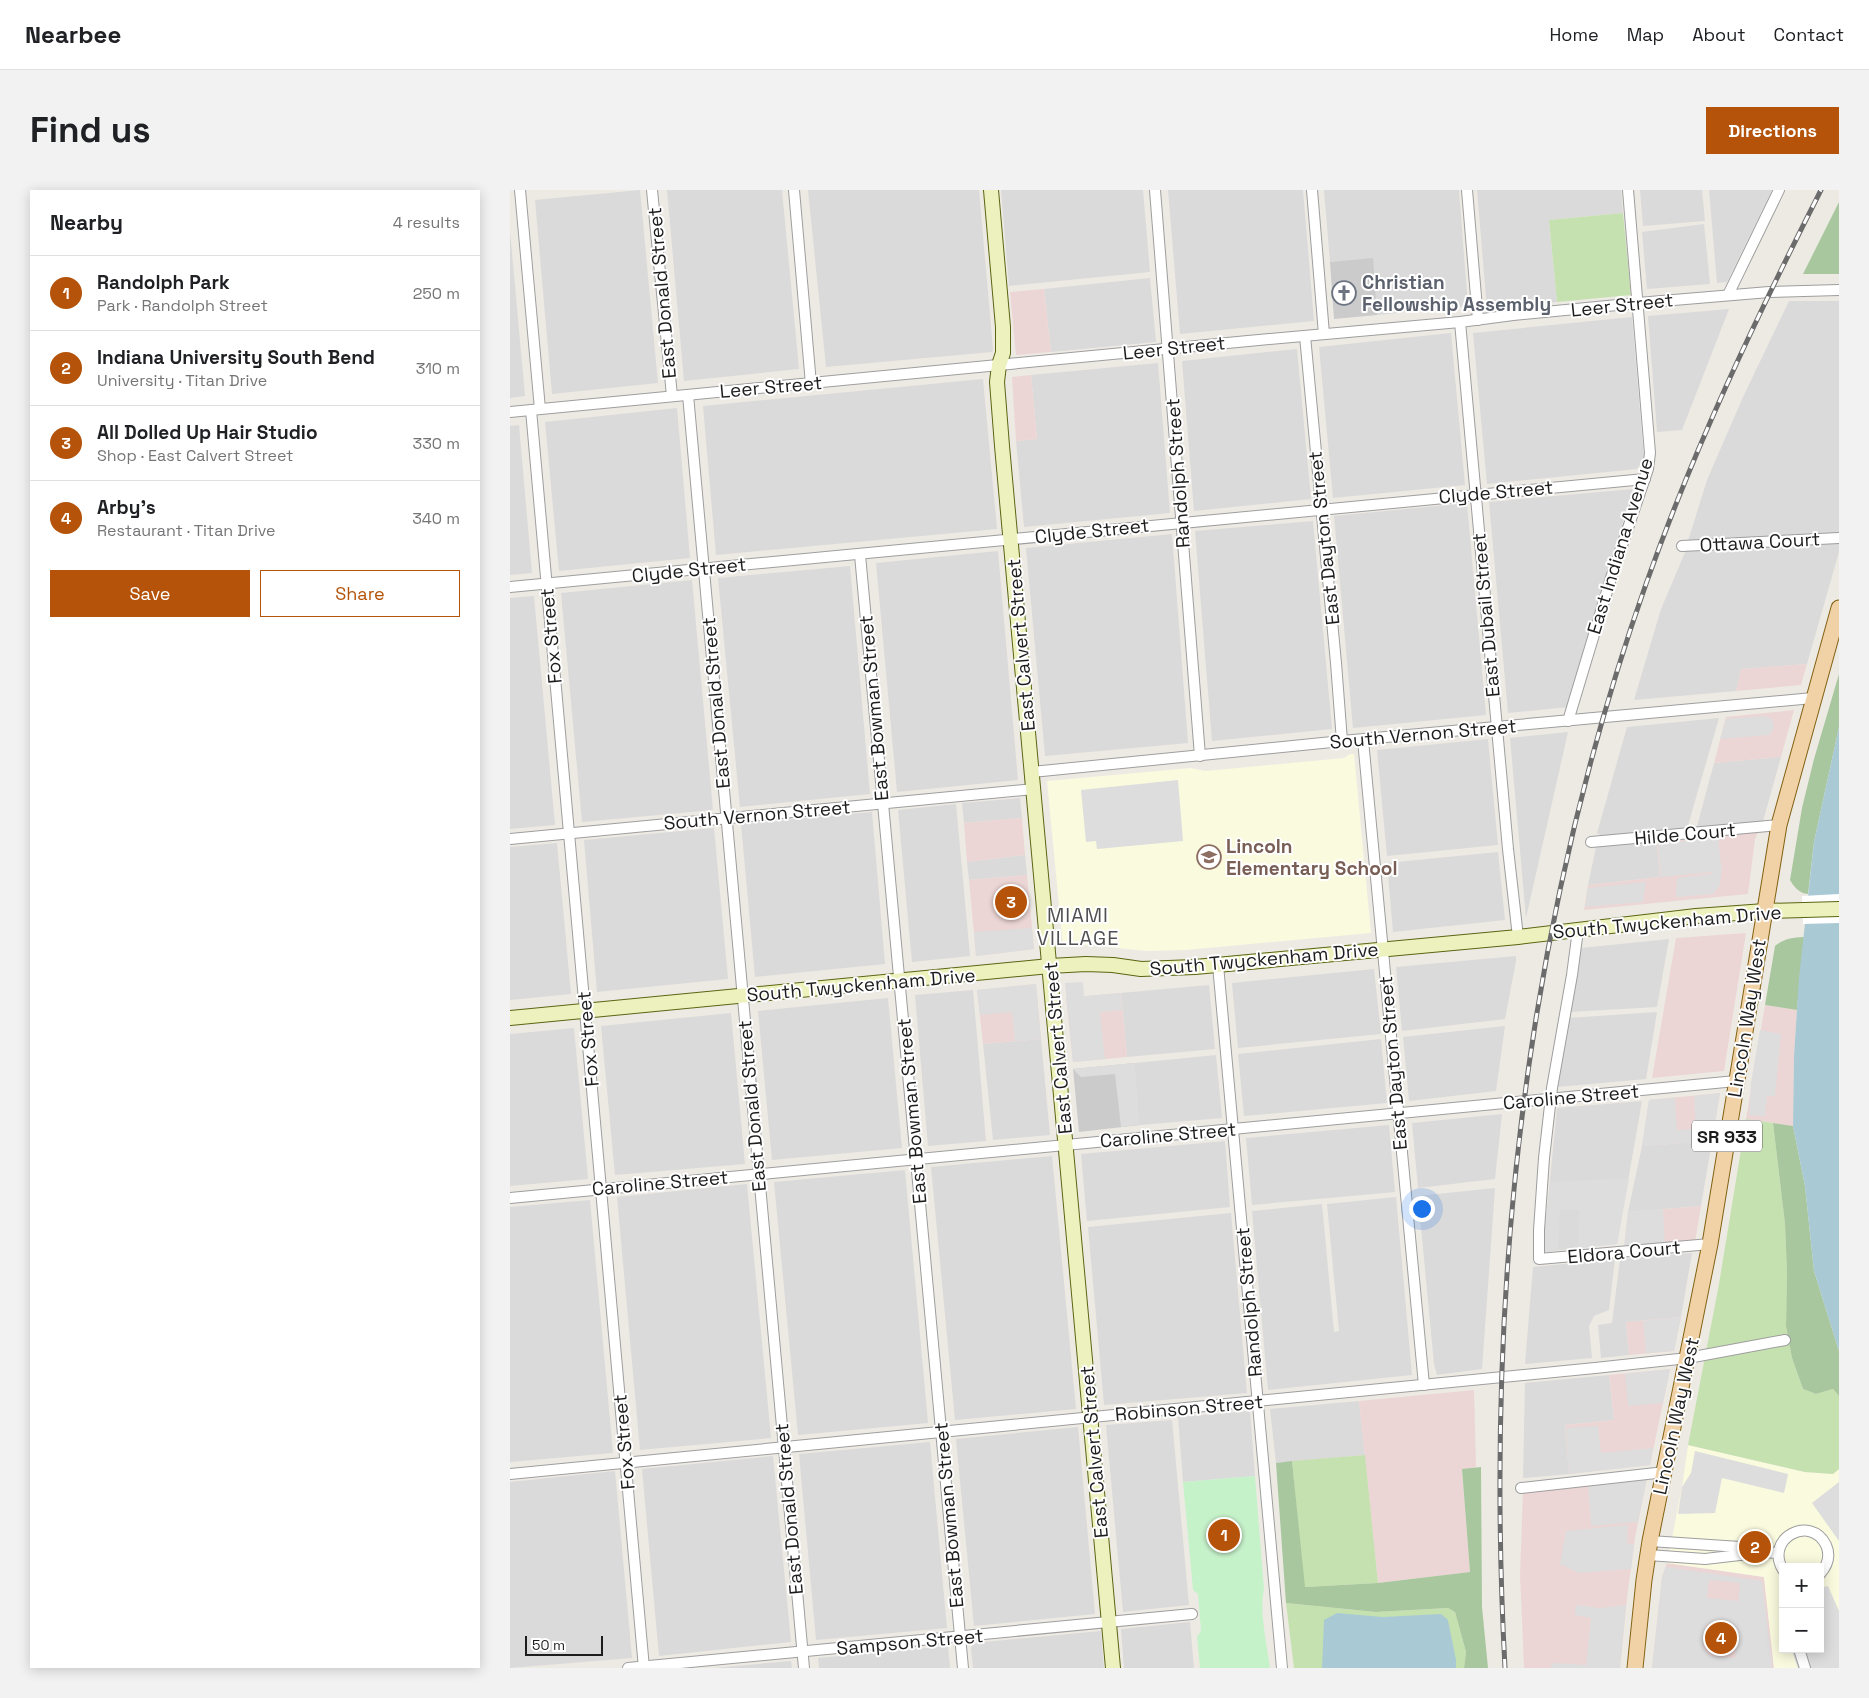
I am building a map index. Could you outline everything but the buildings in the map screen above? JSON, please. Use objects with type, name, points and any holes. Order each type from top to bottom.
[{"type":"main road","name":"Lincoln Way West","points":[[1635,1668],[1649,1548],[1710,1244],[1779,825],[1839,608]]},
{"type":"street","name":"Fox Street","points":[[520,190],[547,583],[644,1667]]},
{"type":"street","name":"East Donald Street","points":[[652,190],[672,396]]},
{"type":"street","points":[[794,190],[811,384]]},
{"type":"street","name":"East Calvert Street","points":[[991,190],[1003,327],[1003,352],[999,366],[998,382],[1000,418],[1113,1668]]},
{"type":"street","name":"Randolph Street","points":[[1155,190],[1200,756]]},
{"type":"street","points":[[1312,190],[1324,334]]},
{"type":"street","points":[[1467,190],[1478,320]]},
{"type":"street","name":"East Indiana Avenue","points":[[1568,721],[1608,588],[1645,479],[1650,453],[1628,190]]},
{"type":"street","points":[[1728,295],[1779,190]]},
{"type":"street","name":"Leer Street","points":[[510,412],[1460,322],[1638,303],[1769,292],[1839,290]]},
{"type":"street","name":"East Dubail Street","points":[[1460,322],[1518,937]]},
{"type":"street","name":"East Dayton Street","points":[[1305,336],[1342,741]]},
{"type":"street","name":"East Donald Street","points":[[688,395],[804,1668]]},
{"type":"street","name":"Clyde Street","points":[[510,587],[1645,479]]},
{"type":"street","name":"Ottawa Court","points":[[1682,546],[1839,538]]},
{"type":"street","name":"East Bowman Street","points":[[860,555],[963,1668]]},
{"type":"street","name":"South Vernon Street","points":[[1032,772],[1342,741],[1813,698]]},
{"type":"street","name":"East Dayton Street","points":[[1363,740],[1424,1386]]},
{"type":"street","name":"South Vernon Street","points":[[510,839],[1034,789]]},
{"type":"street","name":"Hilde Court","points":[[1591,842],[1779,825]]},
{"type":"street","name":"South Twyckenham Drive","points":[[510,1018],[1050,966],[1096,964],[1141,969],[1218,965],[1518,937],[1696,916],[1765,911],[1839,909]]},
{"type":"street","points":[[1551,1099],[1578,930]]},
{"type":"street","name":"Randolph Street","points":[[1218,965],[1282,1668]]},
{"type":"street","name":"Caroline Street","points":[[510,1198],[1736,1082]]},
{"type":"street","name":"Eldora Court","points":[[1551,1099],[1544,1158],[1539,1259],[1710,1244]]},
{"type":"street","name":"Robinson Street","points":[[510,1474],[1424,1386],[1688,1358],[1785,1340]]},
{"type":"street","points":[[1521,1488],[1665,1472]]},
{"type":"street","points":[[1780,1563],[1778,1553],[1780,1544],[1793,1532],[1802,1530],[1817,1534],[1824,1541],[1828,1558],[1824,1569]]},
{"type":"street","points":[[1649,1548],[1740,1547],[1761,1552],[1778,1553]]},
{"type":"street","points":[[1649,1548],[1705,1559],[1761,1552]]},
{"type":"street","name":"Sampson Street","points":[[628,1668],[1192,1614]]},
{"type":"street","points":[[1799,1653],[1805,1668]]},
{"type":"shaded area","points":[[640,190],[658,383],[552,394],[535,200]]},
{"type":"shaded area","points":[[667,190],[782,190],[799,369],[684,381]]},
{"type":"shaded area","points":[[808,190],[979,190],[992,352],[826,367]]},
{"type":"shaded area","points":[[1001,190],[1143,190],[1150,272],[1009,286]]},
{"type":"shaded area","points":[[1168,190],[1303,190],[1314,321],[1180,334]]},
{"type":"shaded area","points":[[1324,190],[1459,190],[1468,306],[1377,315],[1372,259],[1330,262]]},
{"type":"shaded area","points":[[1477,190],[1621,190],[1623,213],[1549,220],[1557,302],[1487,309]]},
{"type":"shaded area","points":[[1640,190],[1702,190],[1705,221],[1643,226]]},
{"type":"shaded area","points":[[1709,190],[1772,190],[1727,282],[1717,283]]},
{"type":"shaded area","points":[[1704,224],[1710,284],[1647,289],[1642,232]]},
{"type":"shaded area","points":[[510,231],[525,396],[510,398]]},
{"type":"shaded area","points":[[1373,258],[1377,315],[1334,319],[1330,262]]},
{"type":"shaded area","points":[[1150,278],[1156,342],[1051,352],[1044,289]]},
{"type":"shaded area","points":[[1044,289],[1051,352],[1016,355],[1010,292]]},
{"type":"shaded area","points":[[1789,301],[1839,301],[1839,533],[1688,541],[1707,480],[1743,397]]},
{"type":"shaded area","points":[[1729,309],[1682,430],[1657,432],[1648,316]]},
{"type":"shaded area","points":[[1632,317],[1644,459],[1637,469],[1487,484],[1473,333]]},
{"type":"shaded area","points":[[1451,333],[1465,485],[1333,498],[1319,347]]},
{"type":"shaded area","points":[[1297,349],[1311,499],[1194,511],[1182,361]]},
{"type":"shaded area","points":[[1158,363],[1170,513],[1024,527],[1016,441],[1037,439],[1031,375]]},
{"type":"shaded area","points":[[1031,375],[1037,439],[1016,441],[1012,377]]},
{"type":"shaded area","points":[[983,379],[997,529],[716,555],[703,406]]},
{"type":"shaded area","points":[[677,408],[690,558],[559,571],[545,422]]},
{"type":"shaded area","points":[[519,425],[532,573],[510,575],[510,426]]},
{"type":"shaded area","points":[[1633,489],[1568,707],[1508,713],[1489,502]]},
{"type":"shaded area","points":[[1467,503],[1486,715],[1353,728],[1334,516]]},
{"type":"shaded area","points":[[1313,521],[1332,729],[1212,741],[1195,531]]},
{"type":"shaded area","points":[[1172,534],[1188,743],[1045,756],[1026,548]]},
{"type":"shaded area","points":[[1839,543],[1839,552],[1807,664],[1742,669],[1736,691],[1634,700],[1661,609],[1686,550]]},
{"type":"shaded area","points":[[998,551],[1018,780],[897,792],[876,563]]},
{"type":"shaded area","points":[[850,566],[870,794],[740,807],[718,578]]},
{"type":"shaded area","points":[[692,580],[713,810],[582,822],[561,593]]},
{"type":"shaded area","points":[[534,596],[555,825],[510,829],[510,598]]},
{"type":"shaded area","points":[[1807,664],[1801,685],[1736,691],[1741,669]]},
{"type":"shaded area","points":[[1794,710],[1781,757],[1714,763],[1726,717]]},
{"type":"shaded area","points":[[1764,716],[1772,719],[1774,728],[1769,735],[1720,739],[1726,719]]},
{"type":"shaded area","points":[[1719,718],[1687,829],[1605,838],[1597,833],[1627,727]]},
{"type":"shaded area","points":[[1568,732],[1526,918],[1510,738]]},
{"type":"shaded area","points":[[1488,739],[1498,845],[1387,856],[1377,750]]},
{"type":"shaded area","name":"Lincoln Elementary School","points":[[1354,754],[1371,933],[1186,950],[1147,951],[1088,945],[1063,947],[1047,781],[1191,768],[1205,771],[1344,758]]},
{"type":"shaded area","points":[[1781,757],[1762,825],[1696,830],[1714,763]]},
{"type":"shaded area","points":[[1178,780],[1183,841],[1097,849],[1096,841],[1086,842],[1081,790]]},
{"type":"shaded area","points":[[1020,798],[1022,818],[964,823],[962,803]]},
{"type":"shaded area","points":[[956,804],[970,956],[912,962],[898,810]]},
{"type":"shaded area","points":[[872,812],[885,964],[755,977],[741,824]]},
{"type":"shaded area","points":[[1022,818],[1025,855],[967,862],[964,823]]},
{"type":"shaded area","points":[[714,828],[728,979],[597,992],[584,840]]},
{"type":"shaded area","points":[[1758,832],[1755,839],[1748,894],[1584,910],[1588,885],[1660,877],[1657,842]]},
{"type":"shaded area","points":[[1718,837],[1722,866],[1720,884],[1717,889],[1713,894],[1676,897],[1677,878],[1711,874],[1713,872],[1661,877],[1658,844]]},
{"type":"shaded area","points":[[1657,842],[1660,877],[1588,885],[1596,847]]},
{"type":"shaded area","points":[[557,843],[571,994],[510,1000],[510,847]]},
{"type":"shaded area","points":[[1498,852],[1505,920],[1393,932],[1387,863]]},
{"type":"shaded area","points":[[1025,855],[1027,875],[969,880],[967,862]]},
{"type":"shaded area","points":[[1027,875],[1034,949],[976,956],[969,880]]},
{"type":"shaded area","points":[[1646,882],[1643,902],[1585,907],[1588,888]]},
{"type":"shaded area","points":[[1032,928],[1034,949],[976,956],[974,932]]},
{"type":"shaded area","points":[[1746,933],[1724,1071],[1652,1078],[1676,938]]},
{"type":"shaded area","points":[[1669,939],[1657,1007],[1569,1012],[1581,948]]},
{"type":"shaded area","points":[[1516,956],[1505,1019],[1402,1031],[1396,967]]},
{"type":"shaded area","points":[[1374,969],[1381,1034],[1238,1048],[1232,983]]},
{"type":"shaded area","points":[[1083,982],[1084,996],[1121,993],[1122,1010],[1100,1012],[1105,1059],[1073,1062],[1065,983]]},
{"type":"shaded area","points":[[1036,984],[1041,1039],[983,1044],[977,990]]},
{"type":"shaded area","points":[[1036,984],[1041,1039],[1015,1041],[1012,1012],[980,1015],[977,990]]},
{"type":"shaded area","points":[[1209,985],[1215,1049],[1127,1057],[1121,993]]},
{"type":"shaded area","points":[[973,990],[986,1141],[928,1146],[915,995]]},
{"type":"shaded area","points":[[1121,993],[1127,1057],[1073,1062],[1066,998]]},
{"type":"shaded area","points":[[888,998],[902,1148],[772,1160],[758,1011]]},
{"type":"shaded area","points":[[1765,1005],[1797,1010],[1793,1126],[1746,1119]]},
{"type":"shaded area","points":[[1657,1012],[1646,1079],[1557,1087],[1568,1018]]},
{"type":"shaded area","points":[[731,1013],[745,1164],[615,1175],[601,1026]]},
{"type":"shaded area","points":[[1505,1026],[1496,1091],[1409,1101],[1403,1037]]},
{"type":"shaded area","points":[[574,1028],[588,1179],[510,1186],[510,1034]]},
{"type":"shaded area","points":[[1760,1030],[1781,1034],[1775,1096],[1767,1096],[1765,1116],[1749,1115],[1751,1083]]},
{"type":"shaded area","points":[[1041,1039],[1050,1135],[993,1140],[983,1044]]},
{"type":"shaded area","points":[[1381,1039],[1387,1103],[1244,1116],[1238,1054]]},
{"type":"shaded area","points":[[1216,1055],[1222,1118],[1140,1125],[1135,1063]]},
{"type":"shaded area","points":[[1135,1063],[1140,1125],[1079,1132],[1073,1069]]},
{"type":"shaded area","points":[[1135,1063],[1140,1125],[1121,1127],[1115,1074],[1081,1077],[1073,1069]]},
{"type":"shaded area","points":[[1720,1093],[1712,1141],[1642,1146],[1649,1100]]},
{"type":"shaded area","points":[[1720,1093],[1712,1141],[1642,1146],[1649,1100],[1675,1098],[1677,1130],[1696,1129],[1694,1096]]},
{"type":"shaded area","points":[[1642,1101],[1617,1244],[1543,1252],[1557,1108]]},
{"type":"shaded area","points":[[1502,1114],[1495,1179],[1418,1188],[1412,1123]]},
{"type":"shaded area","points":[[1389,1125],[1395,1192],[1252,1205],[1246,1138]]},
{"type":"shaded area","points":[[1225,1141],[1230,1207],[1087,1221],[1081,1154]]},
{"type":"shaded area","points":[[1712,1141],[1701,1206],[1628,1212],[1642,1146]]},
{"type":"shaded area","points":[[1052,1156],[1076,1409],[955,1420],[931,1167]]},
{"type":"shaded area","points":[[905,1170],[928,1423],[798,1435],[774,1182]]},
{"type":"shaded area","points":[[1629,1178],[1617,1244],[1578,1248],[1579,1210],[1560,1210],[1558,1250],[1543,1252],[1550,1182]]},
{"type":"shaded area","points":[[747,1184],[771,1438],[640,1450],[617,1197]]},
{"type":"shaded area","points":[[1495,1188],[1482,1369],[1437,1375],[1434,1364],[1418,1196]]},
{"type":"shaded area","points":[[1396,1197],[1412,1375],[1268,1390],[1252,1211],[1322,1204],[1334,1332],[1339,1331],[1327,1204]]},
{"type":"shaded area","points":[[590,1200],[613,1453],[510,1462],[510,1207]]},
{"type":"shaded area","points":[[1701,1206],[1695,1242],[1624,1248],[1628,1212]]},
{"type":"shaded area","points":[[1663,1209],[1665,1245],[1624,1248],[1628,1212]]},
{"type":"shaded area","points":[[1231,1213],[1247,1393],[1104,1405],[1088,1227]]},
{"type":"shaded area","points":[[1692,1253],[1681,1317],[1626,1322],[1629,1355],[1601,1358],[1598,1325],[1612,1323],[1620,1259]]},
{"type":"shaded area","points":[[1615,1259],[1609,1310],[1594,1316],[1589,1326],[1592,1358],[1525,1364],[1533,1267]]},
{"type":"shaded area","points":[[1681,1317],[1674,1351],[1629,1355],[1626,1322]]},
{"type":"shaded area","points":[[1681,1317],[1674,1351],[1646,1353],[1643,1321]]},
{"type":"shaded area","points":[[1670,1369],[1650,1465],[1569,1474],[1565,1425],[1614,1420],[1609,1375]]},
{"type":"shaded area","points":[[1670,1369],[1663,1403],[1628,1406],[1625,1374]]},
{"type":"shaded area","points":[[1609,1375],[1614,1420],[1565,1425],[1569,1474],[1523,1478],[1525,1383]]},
{"type":"shaded area","points":[[1474,1390],[1476,1467],[1462,1470],[1470,1572],[1378,1583],[1359,1401]]},
{"type":"shaded area","points":[[1359,1401],[1365,1455],[1276,1463],[1270,1409]]},
{"type":"shaded area","points":[[1250,1411],[1255,1476],[1183,1482],[1178,1417]]},
{"type":"shaded area","points":[[1172,1420],[1189,1605],[1123,1612],[1106,1425]]},
{"type":"shaded area","points":[[1598,1426],[1601,1453],[1653,1448],[1650,1465],[1569,1474],[1566,1428]]},
{"type":"shaded area","points":[[1078,1427],[1095,1614],[974,1626],[956,1439]]},
{"type":"shaded area","points":[[930,1442],[947,1628],[816,1640],[799,1454]]},
{"type":"shaded area","points":[[1688,1445],[1805,1472],[1833,1474],[1839,1469],[1839,1668],[1774,1668],[1764,1577],[1667,1563]]},
{"type":"shaded area","points":[[1695,1451],[1788,1474],[1784,1493],[1722,1478],[1715,1513],[1678,1514],[1682,1487],[1691,1473]]},
{"type":"shaded area","points":[[773,1456],[791,1642],[659,1656],[642,1469]]},
{"type":"shaded area","points":[[615,1471],[632,1658],[510,1668],[510,1482]]},
{"type":"shaded area","points":[[1647,1478],[1635,1538],[1620,1668],[1524,1668],[1520,1575],[1523,1492]]},
{"type":"shaded area","points":[[1647,1478],[1638,1522],[1591,1526],[1588,1485]]},
{"type":"shaded area","points":[[1839,1482],[1839,1541],[1812,1503]]},
{"type":"shaded area","points":[[1628,1525],[1627,1543],[1634,1545],[1631,1569],[1579,1573],[1560,1564],[1566,1531]]},
{"type":"shaded area","points":[[1667,1563],[1764,1577],[1774,1668],[1652,1668],[1662,1577]]},
{"type":"shaded area","points":[[1666,1567],[1762,1581],[1772,1663],[1771,1668],[1652,1668],[1662,1577]],"holes":[[[1709,1580],[1740,1583],[1738,1601],[1707,1598]],[[1706,1624],[1738,1628],[1735,1658],[1710,1656],[1703,1648]]]},
{"type":"shaded area","points":[[1828,1586],[1839,1611],[1839,1668],[1798,1668],[1792,1653],[1824,1653],[1824,1587]]},
{"type":"shaded area","points":[[1576,1605],[1599,1608],[1626,1605],[1620,1668],[1551,1668],[1552,1663],[1586,1665],[1591,1618],[1575,1615]]},
{"type":"shaded area","points":[[1190,1622],[1194,1668],[1124,1668],[1121,1629]]},
{"type":"shaded area","points":[[1101,1631],[1104,1668],[973,1668],[971,1649],[973,1643]]},
{"type":"shaded area","points":[[948,1646],[950,1668],[819,1668],[818,1658]]},
{"type":"shaded area","points":[[791,1661],[792,1668],[713,1668]]},
{"type":"green space","points":[[1839,202],[1839,274],[1803,274]]},
{"type":"green space","points":[[1623,213],[1631,295],[1557,302],[1549,220]]},
{"type":"green space","points":[[1839,674],[1839,727],[1814,842],[1808,894],[1797,889],[1790,880],[1802,808]]},
{"type":"green space","points":[[1804,937],[1797,1010],[1765,1005],[1775,946],[1785,940]]},
{"type":"green space","points":[[1746,1119],[1773,1123],[1785,1224],[1787,1274],[1786,1326],[1792,1358],[1803,1389],[1816,1394],[1833,1389],[1839,1396],[1839,1469],[1833,1474],[1805,1472],[1688,1445],[1719,1284]]},
{"type":"green space","points":[[1773,1123],[1793,1126],[1805,1186],[1814,1271],[1839,1351],[1839,1396],[1833,1389],[1816,1394],[1803,1389],[1792,1358],[1786,1326],[1787,1274],[1785,1224]]},
{"type":"green space","points":[[1365,1455],[1378,1583],[1304,1587],[1292,1461]]},
{"type":"green space","points":[[1292,1461],[1305,1587],[1378,1583],[1470,1572],[1462,1469],[1481,1467],[1482,1607],[1488,1668],[1464,1668],[1466,1652],[1455,1612],[1448,1608],[1376,1612],[1286,1603],[1276,1463]]},
{"type":"green space","points":[[1255,1476],[1264,1589],[1262,1607],[1270,1668],[1200,1668],[1197,1637],[1201,1631],[1198,1594],[1193,1590],[1183,1482]]},
{"type":"green space","points":[[1286,1603],[1376,1612],[1448,1608],[1455,1612],[1466,1652],[1464,1668],[1294,1668]]},
{"type":"water","points":[[1839,727],[1839,1351],[1814,1271],[1805,1186],[1793,1126],[1794,1056],[1799,978],[1814,842]]},
{"type":"water","points":[[1337,1613],[1383,1617],[1441,1614],[1448,1620],[1456,1668],[1322,1668],[1324,1620]]},
{"type":"pier","points":[[1839,894],[1839,923],[1803,924],[1802,896]]},
{"type":"railway","points":[[1505,1668],[1500,1530],[1501,1392],[1508,1255],[1522,1119],[1542,983],[1569,848],[1604,715],[1646,584],[1684,483],[1727,384],[1821,190]]},
{"type":"place","name":"Christian Fellowship Assembly","points":[[1344,293]]},
{"type":"place","name":"Lincoln Elementary School","points":[[1209,857]]},
{"type":"place","name":"All Dolled Up Hair Studio","points":[[1011,902]]},
{"type":"place","name":"Randolph Park","points":[[1224,1535]]},
{"type":"place","name":"Indiana University South Bend","points":[[1755,1547]]},
{"type":"place","name":"Arby's","points":[[1721,1638]]},
{"type":"district","name":"MIAMI VILLAGE","points":[[1078,926]]}]
